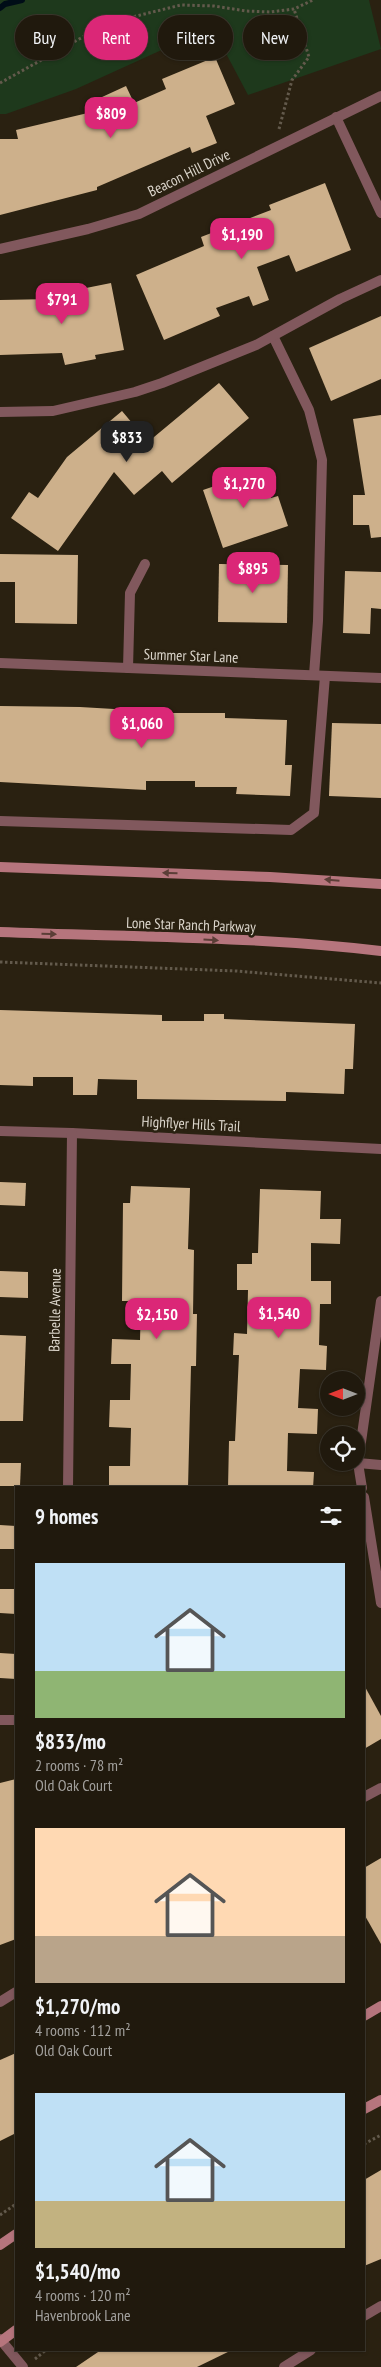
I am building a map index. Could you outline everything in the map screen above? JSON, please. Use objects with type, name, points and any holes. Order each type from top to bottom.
[{"type":"main road","points":[[0,867],[278,877],[381,884]]},
{"type":"main road","name":"Lone Star Ranch Parkway","points":[[0,932],[340,946],[381,951]]},
{"type":"main road","points":[[365,2015],[381,2006]]},
{"type":"main road","points":[[365,2108],[381,2100]]},
{"type":"main road","points":[[0,2245],[15,2235]]},
{"type":"main road","points":[[0,2340],[15,2331]]},
{"type":"street","name":"Beacon Hill Drive","points":[[0,249],[88,230],[138,214],[381,96]]},
{"type":"street","points":[[336,117],[381,213]]},
{"type":"street","points":[[0,412],[53,411],[135,392],[189,373],[273,336],[340,299],[381,280]]},
{"type":"street","points":[[273,336],[309,410],[322,460],[318,621],[314,675]]},
{"type":"street","points":[[128,668],[130,593],[145,564]]},
{"type":"street","name":"Summer Star Lane","points":[[0,663],[381,678]]},
{"type":"street","points":[[0,820],[291,830],[314,813],[325,676]]},
{"type":"street","name":"Highflyer Hills Trail","points":[[0,1131],[381,1149]]},
{"type":"street","name":"Barbelle Avenue","points":[[68,1486],[72,1133]]},
{"type":"street","points":[[363,1426],[381,1301]]},
{"type":"street","points":[[365,1463],[381,1464]]},
{"type":"street","points":[[359,1471],[362,1486]]},
{"type":"street","points":[[365,1503],[381,1603]]},
{"type":"street","points":[[0,1720],[15,1720]]},
{"type":"street","points":[[365,1796],[381,1788]]},
{"type":"street","points":[[0,2002],[15,1993]]},
{"type":"street","points":[[365,2315],[381,2306]]},
{"type":"street","points":[[0,2340],[23,2367]]},
{"type":"street","points":[[284,2367],[309,2351]]},
{"type":"path","points":[[0,83],[108,23],[181,5],[214,6],[246,11],[270,12],[294,10],[313,0]]},
{"type":"path","points":[[273,148],[292,80],[309,58],[294,10]]},
{"type":"path","points":[[0,962],[236,971],[381,983]]},
{"type":"path","points":[[365,2143],[381,2134]]},
{"type":"path","points":[[0,2214],[15,2205]]},
{"type":"green space","points":[[0,0],[369,0],[381,49],[248,95],[229,60],[233,60],[233,15],[158,15],[158,52],[148,56],[148,15],[84,15],[84,60],[140,60],[76,89],[6,114],[0,114]]},
{"type":"building","points":[[208,60],[216,60],[235,104],[206,116],[217,143],[192,153],[190,147],[97,187],[97,190],[0,215],[0,139],[18,139],[16,130],[92,112],[89,103],[126,86],[134,103],[166,89],[162,79]]},
{"type":"building","points":[[325,183],[351,250],[296,272],[289,255],[257,267],[269,300],[253,306],[249,296],[216,308],[220,316],[164,340],[136,275],[204,246],[201,237],[271,210],[269,205]]},
{"type":"building","points":[[111,283],[124,350],[95,355],[96,359],[65,365],[62,353],[0,355],[0,300],[52,299],[51,295]]},
{"type":"building","points":[[381,316],[381,379],[331,401],[309,348]]},
{"type":"building","points":[[219,383],[249,418],[172,483],[162,471],[134,495],[114,472],[58,551],[11,518],[29,492],[38,498],[67,457],[122,411],[148,442]]},
{"type":"building","points":[[381,415],[381,537],[371,538],[369,525],[353,525],[353,495],[365,495],[353,419]]},
{"type":"building","points":[[262,470],[271,498],[278,496],[288,526],[223,548],[203,490]]},
{"type":"building","points":[[0,554],[78,555],[77,624],[15,623],[15,582],[0,582]]},
{"type":"building","points":[[219,564],[288,565],[287,623],[218,622]]},
{"type":"building","points":[[345,571],[381,572],[381,609],[371,608],[370,634],[343,633]]},
{"type":"building","points":[[0,706],[80,707],[148,711],[148,713],[225,713],[225,718],[287,720],[285,765],[292,765],[290,796],[236,794],[237,787],[195,787],[195,781],[146,781],[146,790],[0,782]]},
{"type":"building","points":[[332,723],[381,724],[381,798],[329,796]]},
{"type":"building","points":[[0,1010],[162,1015],[162,1021],[204,1021],[204,1014],[224,1014],[224,1019],[355,1024],[353,1069],[345,1069],[344,1094],[286,1092],[286,1101],[137,1099],[137,1080],[98,1079],[97,1095],[73,1095],[73,1077],[33,1077],[33,1086],[0,1085]]},
{"type":"building","points":[[0,1182],[26,1183],[25,1206],[0,1205]]},
{"type":"building","points":[[131,1186],[190,1188],[188,1249],[194,1250],[193,1314],[197,1314],[196,1366],[191,1366],[188,1486],[109,1486],[109,1466],[130,1466],[131,1428],[109,1427],[110,1400],[130,1400],[131,1364],[111,1364],[112,1339],[140,1340],[141,1301],[122,1301],[123,1203],[130,1203]]},
{"type":"building","points":[[260,1189],[321,1191],[320,1219],[341,1219],[340,1244],[311,1243],[311,1281],[331,1281],[331,1304],[320,1304],[319,1345],[327,1346],[326,1370],[300,1369],[298,1408],[318,1409],[317,1434],[288,1433],[287,1471],[314,1472],[313,1486],[228,1486],[229,1441],[235,1441],[239,1355],[233,1355],[234,1333],[247,1334],[248,1290],[237,1290],[237,1264],[252,1264],[252,1253],[258,1253]]},
{"type":"building","points":[[0,1271],[28,1272],[28,1298],[0,1297]]},
{"type":"building","points":[[0,1335],[26,1336],[23,1421],[0,1421]]},
{"type":"building","points":[[0,1463],[21,1463],[20,1486],[0,1486]]},
{"type":"building","points":[[0,1525],[15,1526],[15,1549],[0,1549]]},
{"type":"building","points":[[0,1589],[15,1589],[15,1614],[0,1613]]},
{"type":"building","points":[[0,1653],[15,1654],[15,1679],[0,1678]]},
{"type":"building","points":[[365,1687],[381,1716],[381,1739],[365,1748]]},
{"type":"building","points":[[15,1779],[15,1939],[0,1945],[0,1783]]},
{"type":"building","points":[[381,1858],[381,1944],[365,1916],[365,1867]]},
{"type":"building","points":[[15,2053],[15,2134],[0,2141],[0,2060]]},
{"type":"building","points":[[381,2170],[381,2259],[365,2266],[365,2179]]},
{"type":"building","points":[[100,2351],[230,2351],[197,2367],[76,2367]]},
{"type":"waterway","points":[[0,8],[5,4],[22,0]]}]
